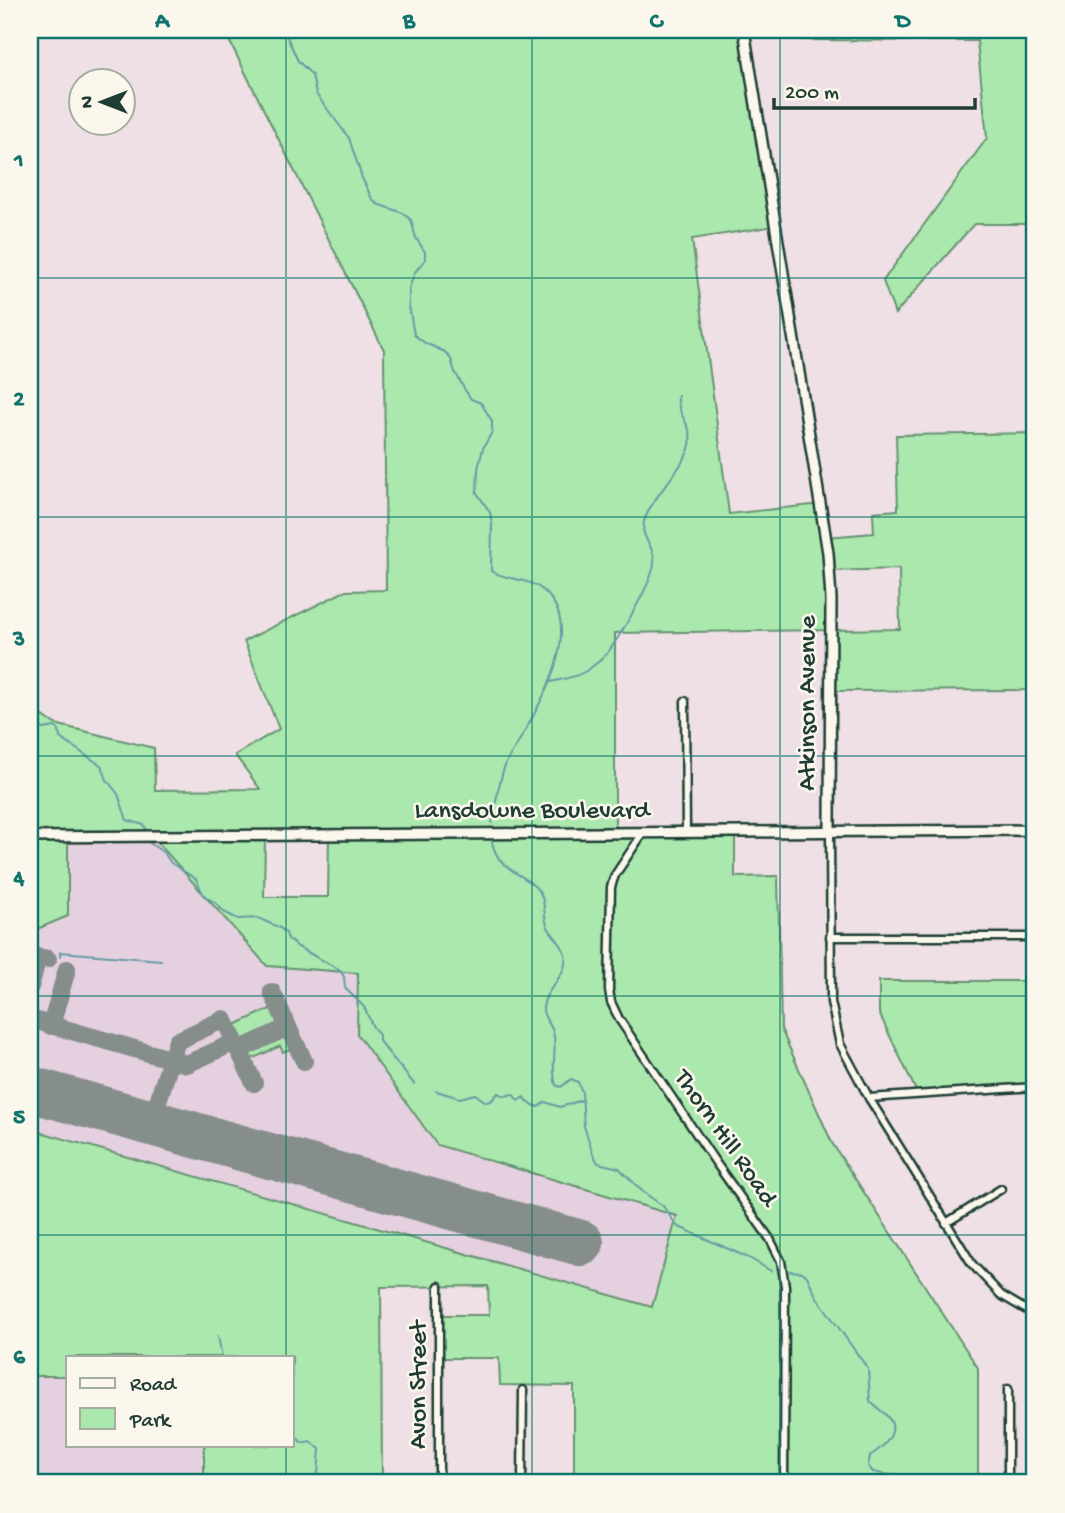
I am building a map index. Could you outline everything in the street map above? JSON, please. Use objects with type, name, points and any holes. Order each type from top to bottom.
[{"type":"street","name":"Atkinson Avenue","points":[[744,30],[828,553],[831,599],[831,1002],[836,1030],[848,1062],[972,1264],[991,1286],[1015,1305],[1035,1315]]},
{"type":"street","points":[[685,701],[686,832]]},
{"type":"street","name":"Lansdowne Boulevard","points":[[30,837],[1035,830]]},
{"type":"street","name":"Thorn Hill Road","points":[[643,832],[613,878],[610,999],[619,1019],[770,1239],[781,1261],[785,1286],[784,1483]]},
{"type":"street","points":[[830,937],[1035,937]]},
{"type":"street","points":[[869,1098],[1035,1087]]},
{"type":"street","points":[[946,1223],[1001,1189]]},
{"type":"street","name":"Avon Street","points":[[439,1286],[439,1483]]},
{"type":"street","points":[[1008,1389],[1008,1483]]},
{"type":"street","points":[[522,1483],[523,1390]]},
{"type":"shaded area","points":[[152,836],[267,966],[358,973],[357,1034],[437,1145],[677,1216],[652,1307],[30,1130],[30,932],[68,916],[68,837]]},
{"type":"shaded area","points":[[30,1376],[66,1376],[66,1446],[204,1446],[206,1483],[30,1483]]},
{"type":"green space","points":[[224,30],[744,30],[775,226],[692,239],[729,514],[821,504],[826,537],[874,533],[873,512],[898,510],[896,435],[1035,433],[1035,690],[830,691],[830,630],[615,633],[615,832],[735,832],[735,877],[778,876],[781,1029],[832,1143],[978,1368],[978,1483],[574,1483],[574,1386],[500,1385],[499,1358],[440,1358],[440,1315],[489,1315],[488,1286],[381,1287],[382,1483],[204,1483],[204,1446],[294,1446],[294,1356],[66,1356],[66,1376],[30,1376],[30,1129],[652,1307],[677,1216],[437,1145],[357,1034],[358,973],[267,966],[152,836],[68,837],[68,916],[30,932],[30,707],[55,724],[154,748],[155,790],[260,789],[235,755],[279,729],[244,641],[345,591],[386,590],[384,350]],"holes":[[[899,569],[900,629],[831,630],[830,571]],[[265,835],[329,835],[328,897],[264,897]]]},
{"type":"green space","points":[[800,30],[1035,30],[1035,224],[974,224],[895,314],[883,281],[987,138],[977,41],[801,40]]},
{"type":"green space","points":[[879,981],[1035,981],[1035,1087],[918,1095],[879,1013]]},
{"type":"green space","points":[[276,1008],[280,1023],[242,1040],[237,1024]]},
{"type":"green space","points":[[284,1036],[290,1049],[283,1052],[280,1046],[252,1059],[249,1052]]},
{"type":"waterway","points":[[284,30],[298,61],[312,75],[316,94],[349,138],[372,199],[377,204],[403,213],[411,220],[416,238],[425,252],[425,260],[415,272],[409,288],[414,335],[445,352],[471,399],[481,403],[492,421],[492,432],[483,448],[478,469],[477,493],[490,512],[491,571],[541,589],[558,611],[561,629],[554,670],[536,710],[506,763],[492,823]]},
{"type":"waterway","points":[[550,682],[582,673],[603,658],[647,585],[654,557],[644,535],[644,522],[651,506],[683,461],[690,445],[690,432],[678,403],[678,395]]},
{"type":"waterway","points":[[30,725],[44,729],[55,727],[59,730],[60,738],[102,766],[107,780],[118,794],[127,820],[144,825],[147,832]]},
{"type":"waterway","points":[[147,841],[164,853],[171,863],[196,879],[204,896],[224,912],[238,919],[258,918],[280,928],[298,947],[340,970],[345,988],[364,1007],[379,1035],[379,1041],[414,1084]]},
{"type":"waterway","points":[[492,842],[495,852],[505,866],[539,891],[546,923],[565,954],[563,969],[547,994],[543,1012],[554,1038],[556,1085],[561,1087],[571,1079],[578,1082],[582,1092],[584,1126],[598,1163],[619,1168],[643,1192],[663,1206],[677,1226],[751,1259],[771,1271]]},
{"type":"waterway","points":[[60,956],[60,952],[161,960]]},
{"type":"waterway","points":[[436,1091],[460,1098],[475,1094],[486,1102],[491,1101],[498,1093],[505,1096],[513,1094],[518,1101],[524,1097],[538,1107],[545,1102],[560,1107],[582,1100]]},
{"type":"waterway","points":[[790,1271],[802,1272],[807,1276],[816,1296],[868,1369],[870,1401],[891,1422],[889,1439],[870,1456],[868,1466],[873,1472],[895,1476],[904,1483]]},
{"type":"waterway","points":[[218,1336],[222,1356]]},
{"type":"waterway","points":[[294,1434],[302,1443],[310,1441],[320,1449],[318,1474],[321,1483]]},
{"type":"taxiway","points":[[30,987],[38,957],[48,959]]},
{"type":"taxiway","points":[[51,1026],[67,969]]},
{"type":"taxiway","points":[[272,992],[288,1027]]},
{"type":"taxiway","points":[[30,1019],[187,1064],[235,1042],[254,1083]]},
{"type":"taxiway","points":[[151,1123],[177,1041],[224,1019],[235,1042]]},
{"type":"taxiway","points":[[239,1050],[288,1027],[304,1061]]},
{"type":"runway","points":[[30,1089],[581,1243]]}]
